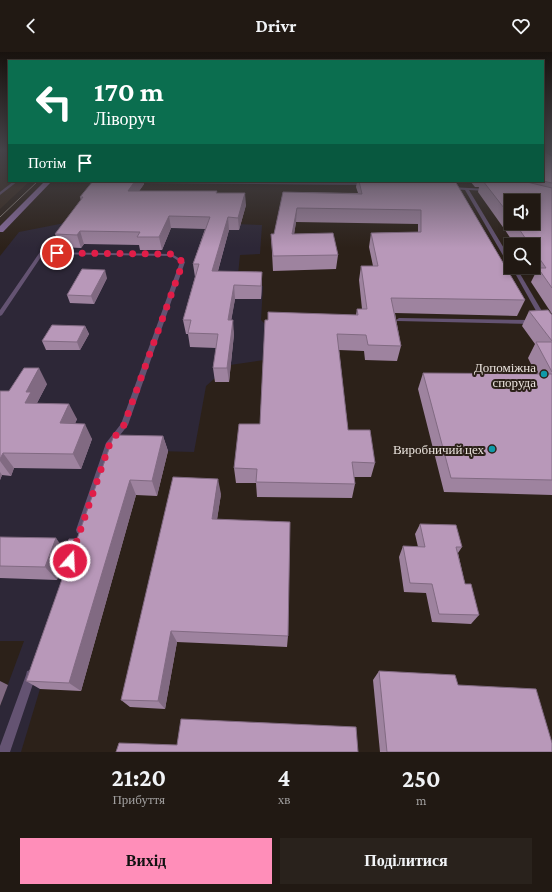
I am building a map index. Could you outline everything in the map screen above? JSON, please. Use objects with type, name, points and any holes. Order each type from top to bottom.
[{"type":"main road","points":[[0,230],[47,183]]},
{"type":"lane","points":[[0,194],[14,183]]},
{"type":"lane","points":[[255,183],[370,184]]},
{"type":"lane","points":[[446,188],[494,190]]},
{"type":"lane","points":[[466,189],[504,252]]},
{"type":"lane","points":[[0,314],[42,253],[172,254],[183,262],[124,425],[110,443],[76,541]]},
{"type":"lane","points":[[399,320],[546,322],[517,274]]},
{"type":"lane","points":[[4,752],[33,669]]},
{"type":"shaded area","points":[[0,183],[28,183],[0,209]]},
{"type":"shaded area","points":[[85,219],[262,225],[260,254],[240,255],[237,285],[263,286],[261,320],[269,328],[264,360],[230,365],[206,386],[194,452],[120,450],[40,689],[21,752],[0,752],[0,706],[24,641],[0,641],[0,256],[19,232]]},
{"type":"building","points":[[92,183],[134,183],[128,191],[217,191],[216,193],[245,193],[238,218],[228,217],[212,271],[262,272],[261,286],[234,285],[228,320],[233,320],[227,368],[213,368],[218,334],[188,333],[191,320],[183,320],[199,264],[193,264],[210,217],[169,216],[159,237],[137,237],[140,232],[80,231],[77,235],[55,234],[83,197],[80,197]]},
{"type":"building","points":[[359,183],[456,183],[504,264],[504,274],[510,274],[525,300],[391,298],[401,346],[368,345],[366,335],[337,334],[348,430],[370,430],[375,463],[352,462],[355,484],[256,482],[257,469],[234,468],[239,424],[260,424],[265,320],[268,320],[268,312],[358,315],[357,309],[367,309],[361,266],[378,266],[371,233],[421,232],[421,210],[297,208],[292,234],[333,233],[338,255],[273,256],[271,234],[274,234],[283,192],[362,194]]},
{"type":"building","points":[[484,183],[530,183],[552,188],[552,288],[540,271],[540,268],[546,268],[540,259],[540,238],[525,238],[520,230],[540,230],[540,194],[504,194],[504,208]]},
{"type":"building","points":[[82,269],[105,270],[91,296],[67,295]]},
{"type":"building","points":[[548,310],[552,315],[552,341],[529,311]]},
{"type":"building","points":[[52,325],[85,326],[77,342],[42,341]]},
{"type":"building","points":[[536,342],[552,342],[552,372]]},
{"type":"building","points":[[24,368],[39,368],[26,392],[31,392],[25,403],[69,404],[60,423],[85,424],[73,454],[3,453],[0,459],[0,391],[9,391]]},
{"type":"building","name":"Виробничий цех","points":[[423,373],[552,374],[552,480],[451,478]]},
{"type":"building","points":[[114,435],[163,436],[152,481],[130,480],[69,683],[26,681],[66,568],[58,567],[69,539],[77,539]]},
{"type":"building","points":[[173,477],[218,479],[212,519],[290,522],[288,636],[171,631],[158,701],[121,700]]},
{"type":"building","points":[[420,524],[456,525],[462,547],[456,547],[465,584],[471,584],[479,615],[439,614],[432,584],[410,583],[403,546],[425,547]]},
{"type":"building","points":[[0,537],[56,538],[45,567],[0,566]]},
{"type":"building","points":[[379,671],[455,675],[458,685],[536,689],[552,743],[552,752],[387,752]]},
{"type":"building","points":[[181,719],[356,727],[358,752],[116,752],[119,743],[177,745]]},
{"type":"tram line","points":[[0,217],[36,183]]},
{"type":"place","name":"Допоміжна споруда","points":[[544,374]]},
{"type":"place","name":"Виробничий цех","points":[[492,449]]},
{"type":"route","points":[[57,253],[172,254],[183,262],[124,425],[110,443],[70,561]]}]
